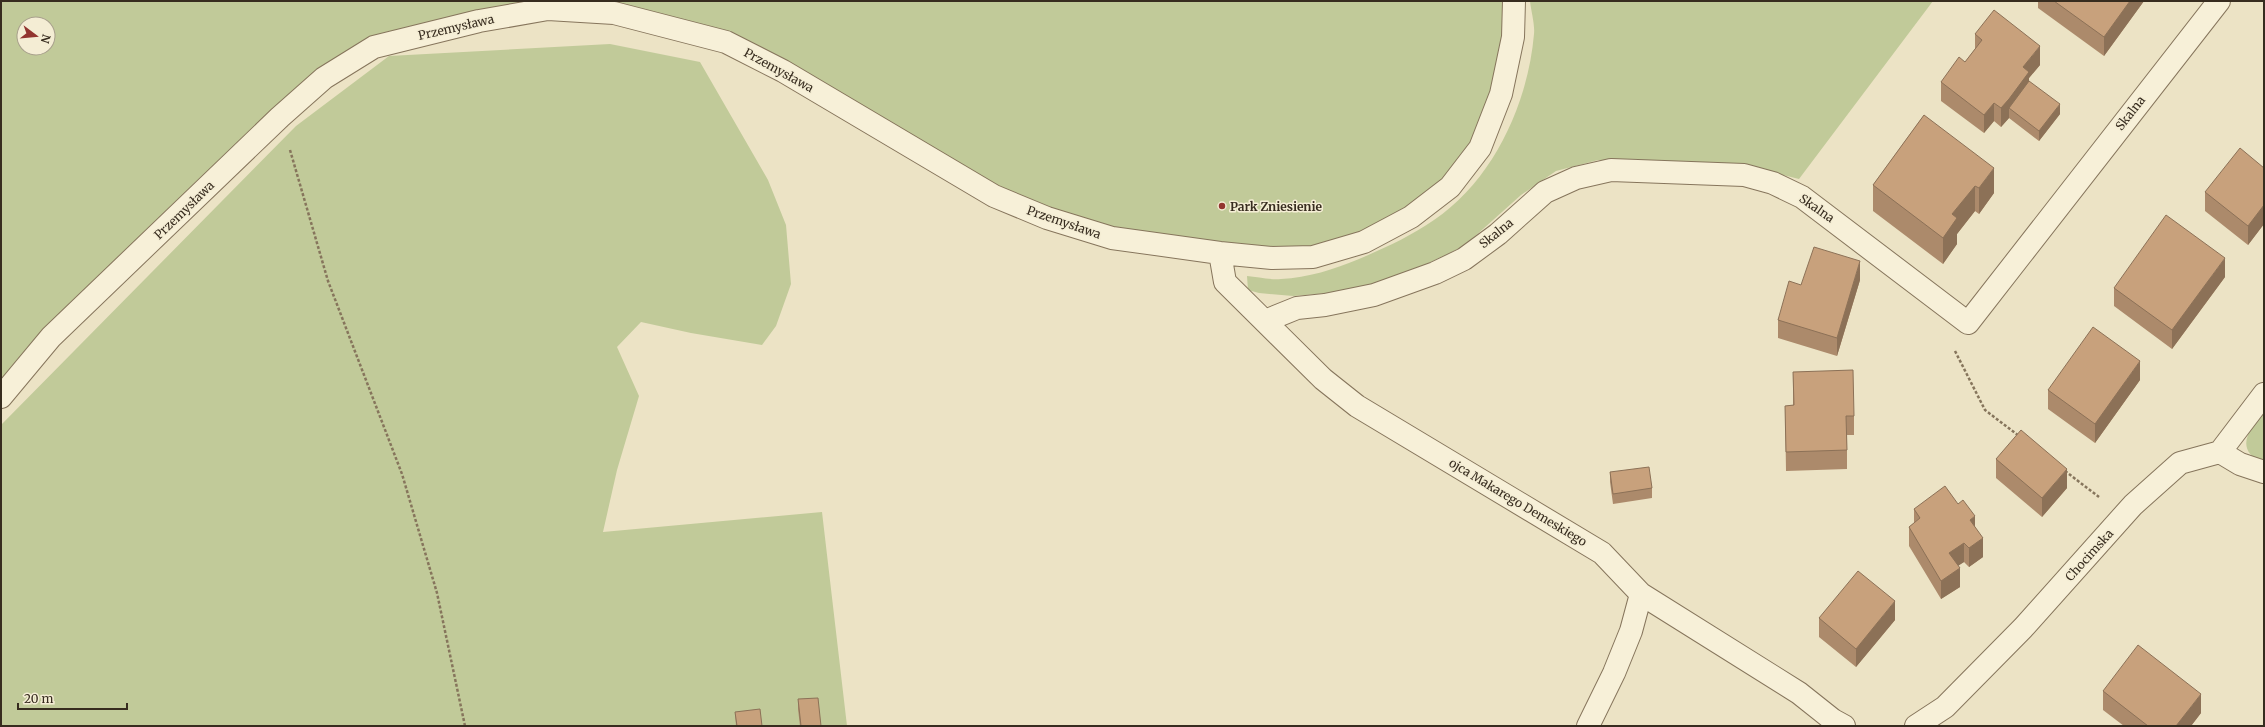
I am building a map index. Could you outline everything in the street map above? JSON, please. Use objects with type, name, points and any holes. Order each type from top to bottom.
[{"type":"street","name":"Przemysława","points":[[1,397],[51,337],[280,117],[324,78],[374,47],[479,21],[548,9],[614,13],[726,42],[783,71],[994,196],[1047,218],[1112,238],[1220,253],[1272,258],[1313,257],[1364,242],[1411,217],[1450,187],[1480,148],[1501,94],[1513,37],[1514,1]]},
{"type":"street","name":"Skalna","points":[[1266,321],[1297,308],[1325,305],[1374,295],[1435,273],[1464,259],[1498,234],[1545,192],[1576,178],[1611,170],[1744,175],[1773,183],[1802,197],[1968,323],[2219,1]]},
{"type":"street","name":"ojca Makarego Demeskiego","points":[[1220,253],[1225,282],[1323,379],[1357,406],[1602,553],[1641,594],[1800,693],[1832,720],[1844,726]]},
{"type":"street","points":[[2264,394],[2220,452],[2240,464],[2264,472]]},
{"type":"street","name":"Chocimska","points":[[1916,726],[1945,707],[2023,628],[2123,516],[2180,463],[2220,452]]},
{"type":"street","points":[[1588,726],[1614,673],[1631,631],[1641,594]]},
{"type":"path","points":[[280,117],[328,281],[402,474],[437,593],[464,726]]},
{"type":"path","points":[[1952,346],[1985,410],[2023,439]]},
{"type":"path","points":[[2060,468],[2123,516]]},
{"type":"green space","name":"Park Zniesienie","points":[[1,1],[1514,1],[1501,94],[1450,187],[1313,257],[1047,218],[726,42],[548,9],[374,47],[280,117],[1,397]]},
{"type":"green space","points":[[1530,1],[1933,1],[1799,179],[1740,164],[1598,160],[1556,171],[1521,195],[1464,246],[1412,271],[1353,291],[1293,296],[1259,293],[1248,290],[1247,276],[1277,279],[1311,275],[1359,259],[1388,246],[1434,220],[1455,203],[1474,184],[1490,162],[1504,138],[1524,87],[1534,34]]},
{"type":"green space","points":[[610,44],[700,62],[768,180],[786,225],[791,284],[776,326],[762,345],[691,333],[641,322],[617,347],[639,396],[617,470],[603,532],[822,512],[847,726],[1,726],[1,425],[296,126],[389,56]]},
{"type":"green space","points":[[2264,411],[2264,464],[2254,458],[2246,446],[2249,432]]},
{"type":"building","points":[[2054,1],[2130,1],[2104,37]]},
{"type":"building","points":[[1994,10],[2040,46],[2023,67],[2029,72],[2009,99],[2001,108],[1994,103],[1984,115],[1941,82],[1959,57],[1965,62],[1982,40],[1975,34]]},
{"type":"building","points":[[2029,81],[2060,104],[2039,131],[2009,108]]},
{"type":"building","points":[[1924,115],[1994,168],[1979,188],[1975,186],[1952,214],[1957,218],[1943,238],[1873,185]]},
{"type":"building","points":[[2240,148],[2264,168],[2264,205],[2248,226],[2205,192]]},
{"type":"building","points":[[2166,215],[2225,258],[2172,330],[2114,288]]},
{"type":"building","points":[[1814,247],[1860,261],[1837,338],[1778,320],[1789,281],[1801,285]]},
{"type":"building","points":[[2093,327],[2140,361],[2095,424],[2048,390]]},
{"type":"building","points":[[1853,370],[1854,416],[1846,416],[1847,450],[1786,452],[1785,406],[1794,405],[1793,372]]},
{"type":"building","points":[[2021,430],[2067,469],[2042,498],[1996,459]]},
{"type":"building","points":[[1649,467],[1652,488],[1613,494],[1610,472]]},
{"type":"building","points":[[1945,486],[1958,504],[1963,500],[1975,516],[1970,520],[1983,538],[1969,548],[1964,543],[1949,553],[1960,568],[1941,581],[1909,527],[1920,518],[1914,509]]},
{"type":"building","points":[[1858,571],[1895,601],[1856,649],[1819,618]]},
{"type":"building","points":[[2138,645],[2201,694],[2176,726],[2148,726],[2103,691]]},
{"type":"building","points":[[818,698],[821,726],[801,726],[798,699]]},
{"type":"building","points":[[760,709],[762,726],[737,726],[735,712]]},
{"type":"place","name":"Park Zniesienie","points":[[1222,206]]}]
